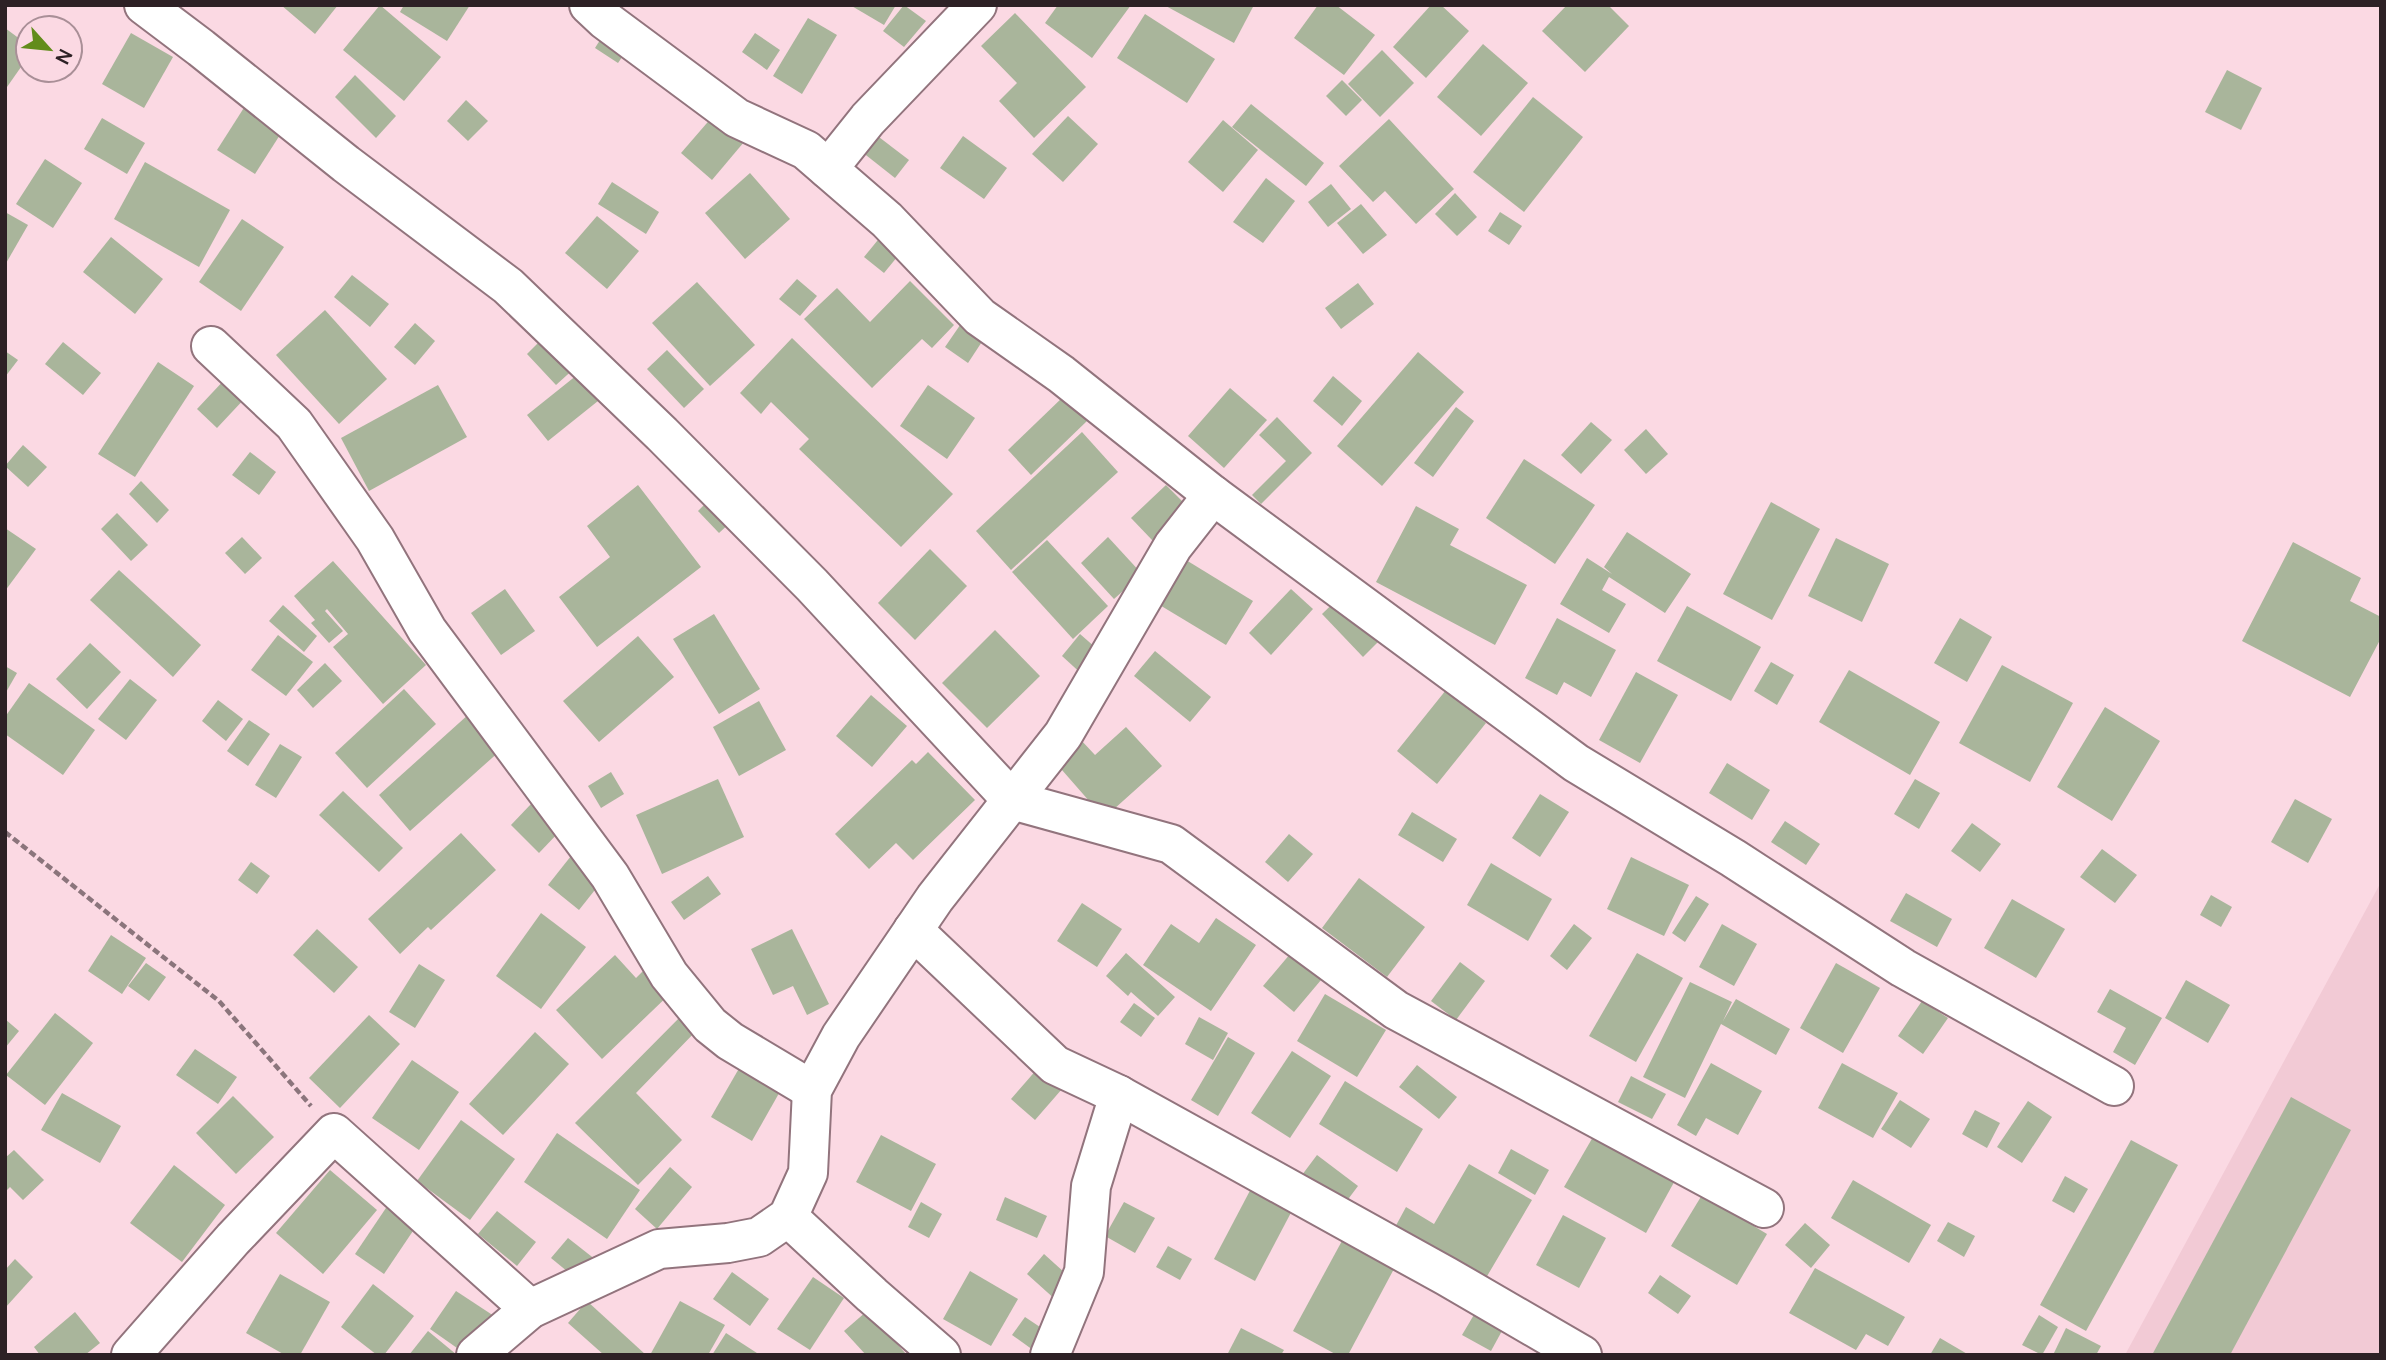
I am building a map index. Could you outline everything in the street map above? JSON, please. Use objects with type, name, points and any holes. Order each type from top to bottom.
[{"type":"street","points":[[144,5],[346,164],[508,286],[662,434],[812,585],[1012,800],[1171,844],[1396,1010],[1764,1208]]},
{"type":"street","points":[[589,5],[605,20],[737,118],[806,150],[887,220],[980,317],[1061,374],[1213,495],[1576,763],[1722,852],[1903,968],[2114,1086]]},
{"type":"street","points":[[828,169],[868,119],[977,5]]},
{"type":"street","points":[[211,346],[294,424],[375,539],[428,630],[610,876],[669,975],[710,1025],[730,1041],[813,1090]]},
{"type":"street","points":[[476,1355],[530,1309],[659,1249],[728,1243],[759,1237],[788,1217],[808,1174],[813,1090],[841,1036],[913,930],[1063,735],[1173,546],[1213,495]]},
{"type":"street","points":[[913,930],[1055,1065],[1119,1095],[1446,1276],[1582,1355]]},
{"type":"street","points":[[1050,1355],[1084,1272],[1091,1186],[1119,1095]]},
{"type":"street","points":[[131,1355],[233,1239],[334,1133],[530,1309]]},
{"type":"street","points":[[788,1217],[941,1355]]},
{"type":"path","points":[[5,832],[219,1001],[334,1133]]},
{"type":"shaded area","points":[[2381,882],[2381,1355],[2125,1355]]},
{"type":"building","points":[[281,5],[338,5],[315,34]]},
{"type":"building","points":[[380,5],[441,57],[404,101],[343,50]]},
{"type":"building","points":[[404,5],[470,5],[447,41],[400,12]]},
{"type":"building","points":[[850,5],[896,5],[884,25]]},
{"type":"building","points":[[904,5],[926,21],[904,47],[883,31]]},
{"type":"building","points":[[1058,5],[1131,5],[1092,58],[1045,23]]},
{"type":"building","points":[[1164,5],[1254,5],[1234,43]]},
{"type":"building","points":[[1318,5],[1336,5],[1375,35],[1344,75],[1294,38]]},
{"type":"building","points":[[1431,5],[1441,5],[1469,31],[1426,78],[1393,47]]},
{"type":"building","points":[[1567,5],[1608,5],[1629,26],[1585,72],[1542,31]]},
{"type":"building","points":[[1015,13],[1086,87],[1034,138],[999,101],[1017,83],[981,46]]},
{"type":"building","points":[[1145,14],[1215,59],[1187,103],[1117,58]]},
{"type":"building","points":[[808,18],[837,35],[802,94],[773,76]]},
{"type":"building","points":[[5,28],[14,35],[14,77],[7,87]]},
{"type":"building","points":[[607,29],[631,44],[618,63],[595,48]]},
{"type":"building","points":[[131,33],[173,57],[144,108],[102,84]]},
{"type":"building","points":[[755,33],[780,50],[767,70],[742,52]]},
{"type":"building","points":[[1483,44],[1528,83],[1481,136],[1437,97]]},
{"type":"building","points":[[1382,50],[1414,83],[1380,117],[1348,84]]},
{"type":"building","points":[[2227,70],[2262,88],[2241,130],[2205,112]]},
{"type":"building","points":[[355,75],[396,116],[376,138],[335,97]]},
{"type":"building","points":[[1342,80],[1362,100],[1346,116],[1326,96]]},
{"type":"building","points":[[254,92],[292,116],[255,174],[217,150]]},
{"type":"building","points":[[1533,97],[1583,137],[1524,212],[1473,172]]},
{"type":"building","points":[[466,100],[488,121],[468,141],[447,121]]},
{"type":"building","points":[[1251,104],[1324,163],[1306,186],[1232,127]]},
{"type":"building","points":[[713,116],[744,142],[712,180],[681,153]]},
{"type":"building","points":[[1068,116],[1098,144],[1063,182],[1032,154]]},
{"type":"building","points":[[102,118],[145,143],[127,174],[84,149]]},
{"type":"building","points":[[1389,119],[1454,189],[1416,224],[1385,191],[1373,202],[1339,166]]},
{"type":"building","points":[[1223,120],[1258,150],[1223,192],[1188,162]]},
{"type":"building","points":[[871,131],[909,160],[895,178],[857,148]]},
{"type":"building","points":[[963,136],[1007,168],[984,199],[940,168]]},
{"type":"building","points":[[45,159],[82,183],[53,228],[16,204]]},
{"type":"building","points":[[145,162],[230,210],[199,267],[114,219]]},
{"type":"building","points":[[750,173],[790,219],[745,259],[705,213]]},
{"type":"building","points":[[1266,178],[1295,201],[1263,243],[1233,222]]},
{"type":"building","points":[[612,182],[659,212],[646,234],[598,204]]},
{"type":"building","points":[[1331,184],[1351,209],[1328,227],[1308,202]]},
{"type":"building","points":[[1455,193],[1477,217],[1457,236],[1435,214]]},
{"type":"building","points":[[1361,204],[1387,235],[1363,254],[1337,223]]},
{"type":"building","points":[[5,212],[28,225],[5,265]]},
{"type":"building","points":[[1500,212],[1522,226],[1509,245],[1488,231]]},
{"type":"building","points":[[597,216],[639,251],[607,289],[565,253]]},
{"type":"building","points":[[242,219],[284,247],[241,311],[199,282]]},
{"type":"building","points":[[882,235],[902,251],[884,273],[864,257]]},
{"type":"building","points":[[111,237],[163,279],[135,314],[83,272]]},
{"type":"building","points":[[352,275],[389,304],[370,327],[334,297]]},
{"type":"building","points":[[797,279],[817,296],[800,316],[779,299]]},
{"type":"building","points":[[910,281],[954,325],[932,348],[922,339],[872,388],[804,319],[837,288],[870,322]]},
{"type":"building","points":[[697,282],[755,345],[710,386],[652,323]]},
{"type":"building","points":[[1358,283],[1374,304],[1341,329],[1325,308]]},
{"type":"building","points":[[325,310],[387,379],[339,424],[276,355]]},
{"type":"building","points":[[967,315],[989,331],[968,363],[945,347]]},
{"type":"building","points":[[415,323],[435,341],[415,365],[394,347]]},
{"type":"building","points":[[547,334],[577,366],[556,385],[527,354]]},
{"type":"building","points":[[792,338],[953,494],[901,547],[799,449],[809,439],[771,402],[761,414],[740,393]]},
{"type":"building","points":[[63,342],[101,373],[83,395],[45,364]]},
{"type":"building","points":[[667,350],[704,389],[684,408],[647,369]]},
{"type":"building","points":[[5,351],[18,360],[5,377]]},
{"type":"building","points":[[1418,352],[1464,392],[1382,486],[1337,446]]},
{"type":"building","points":[[158,362],[194,386],[135,477],[98,454]]},
{"type":"building","points":[[582,371],[603,397],[548,441],[527,415]]},
{"type":"building","points":[[1333,376],[1362,401],[1342,426],[1313,401]]},
{"type":"building","points":[[227,377],[247,396],[217,428],[197,409]]},
{"type":"building","points":[[438,385],[467,437],[369,491],[341,438]]},
{"type":"building","points":[[928,385],[975,418],[947,459],[900,426]]},
{"type":"building","points":[[1230,388],[1267,420],[1224,468],[1188,436]]},
{"type":"building","points":[[1064,396],[1087,421],[1031,475],[1008,450]]},
{"type":"building","points":[[1456,407],[1474,421],[1433,477],[1414,463]]},
{"type":"building","points":[[1277,417],[1312,453],[1261,504],[1252,495],[1286,461],[1259,435]]},
{"type":"building","points":[[1591,422],[1612,440],[1581,474],[1561,455]]},
{"type":"building","points":[[1646,429],[1668,454],[1646,474],[1624,450]]},
{"type":"building","points":[[1082,432],[1118,472],[1011,570],[976,531]]},
{"type":"building","points":[[23,445],[47,467],[28,487],[5,466]]},
{"type":"building","points":[[250,452],[276,472],[259,495],[232,475]]},
{"type":"building","points":[[1524,459],[1595,505],[1555,564],[1486,518]]},
{"type":"building","points":[[141,481],[169,510],[157,523],[129,494]]},
{"type":"building","points":[[638,485],[701,567],[597,647],[559,597],[610,557],[587,526]]},
{"type":"building","points":[[724,485],[746,508],[719,533],[698,511]]},
{"type":"building","points":[[1166,485],[1188,507],[1153,541],[1131,518]]},
{"type":"building","points":[[1771,502],[1820,529],[1772,620],[1723,594]]},
{"type":"building","points":[[1416,506],[1459,529],[1450,545],[1527,585],[1495,645],[1376,582]]},
{"type":"building","points":[[117,513],[148,545],[131,561],[101,529]]},
{"type":"building","points":[[5,528],[36,549],[5,591]]},
{"type":"building","points":[[1627,532],[1691,574],[1665,613],[1609,577],[1602,590],[1626,604],[1609,633],[1560,604],[1587,558],[1612,574],[1604,567]]},
{"type":"building","points":[[242,537],[262,558],[245,574],[225,553]]},
{"type":"building","points":[[1108,537],[1142,574],[1114,599],[1081,563]]},
{"type":"building","points":[[1836,538],[1889,564],[1862,622],[1808,596]]},
{"type":"building","points":[[1047,540],[1108,606],[1073,639],[1012,572]]},
{"type":"building","points":[[2293,542],[2361,578],[2350,601],[2381,617],[2381,638],[2350,697],[2242,641]]},
{"type":"building","points":[[930,549],[967,586],[915,640],[878,603]]},
{"type":"building","points":[[1186,560],[1253,601],[1226,645],[1158,604]]},
{"type":"building","points":[[333,561],[426,665],[383,704],[333,647],[348,634],[327,609],[325,611],[343,631],[329,643],[311,623],[315,620],[294,596]]},
{"type":"building","points":[[119,570],[201,645],[173,677],[90,600]]},
{"type":"building","points":[[505,589],[535,631],[501,655],[471,613]]},
{"type":"building","points":[[1291,589],[1313,609],[1271,655],[1249,633]]},
{"type":"building","points":[[1346,591],[1387,633],[1363,657],[1322,614]]},
{"type":"building","points":[[283,605],[317,636],[304,652],[269,621]]},
{"type":"building","points":[[1687,606],[1761,647],[1731,701],[1657,661]]},
{"type":"building","points":[[714,614],[760,689],[719,714],[673,639]]},
{"type":"building","points":[[1557,618],[1616,650],[1591,697],[1564,682],[1557,695],[1525,678]]},
{"type":"building","points":[[1960,618],[1992,637],[1967,682],[1934,663]]},
{"type":"building","points":[[995,630],[1040,676],[987,728],[942,683]]},
{"type":"building","points":[[1080,634],[1104,655],[1085,677],[1062,656]]},
{"type":"building","points":[[278,635],[313,662],[286,696],[251,670]]},
{"type":"building","points":[[638,636],[674,677],[599,742],[563,701]]},
{"type":"building","points":[[90,643],[121,672],[87,709],[56,679]]},
{"type":"building","points":[[1155,651],[1211,697],[1190,722],[1134,676]]},
{"type":"building","points":[[1771,662],[1794,675],[1777,705],[1754,691]]},
{"type":"building","points":[[325,663],[342,681],[313,708],[297,690]]},
{"type":"building","points":[[2002,665],[2073,703],[2030,782],[1959,743]]},
{"type":"building","points":[[5,666],[17,673],[5,694]]},
{"type":"building","points":[[1849,670],[1940,722],[1910,775],[1819,722]]},
{"type":"building","points":[[1636,672],[1678,695],[1640,763],[1599,740]]},
{"type":"building","points":[[130,679],[157,700],[126,740],[98,719]]},
{"type":"building","points":[[29,683],[95,730],[63,775],[5,734],[5,717]]},
{"type":"building","points":[[404,689],[436,724],[367,788],[335,753]]},
{"type":"building","points":[[1446,690],[1486,723],[1437,784],[1397,751]]},
{"type":"building","points":[[871,695],[907,726],[872,767],[836,736]]},
{"type":"building","points":[[218,700],[243,719],[226,741],[202,721]]},
{"type":"building","points":[[759,701],[786,750],[739,776],[713,727]]},
{"type":"building","points":[[2105,707],[2160,741],[2112,821],[2057,787]]},
{"type":"building","points":[[469,714],[501,750],[410,831],[379,795]]},
{"type":"building","points":[[249,720],[270,734],[248,766],[227,751]]},
{"type":"building","points":[[1126,727],[1162,766],[1104,818],[1055,762],[1080,739],[1095,755]]},
{"type":"building","points":[[280,744],[302,757],[276,798],[255,785]]},
{"type":"building","points":[[928,752],[975,800],[913,860],[896,843],[869,869],[835,834],[912,760],[916,764]]},
{"type":"building","points":[[1727,763],[1770,790],[1752,820],[1709,793]]},
{"type":"building","points":[[611,772],[624,794],[601,808],[588,786]]},
{"type":"building","points":[[718,779],[744,837],[662,874],[636,815]]},
{"type":"building","points":[[1915,779],[1940,793],[1919,829],[1894,814]]},
{"type":"building","points":[[343,791],[403,848],[379,872],[319,815]]},
{"type":"building","points":[[1540,794],[1569,812],[1540,857],[1512,838]]},
{"type":"building","points":[[2295,799],[2332,819],[2308,863],[2271,842]]},
{"type":"building","points":[[531,804],[559,832],[539,853],[511,825]]},
{"type":"building","points":[[1412,812],[1457,839],[1443,862],[1398,835]]},
{"type":"building","points":[[1785,821],[1820,844],[1806,865],[1771,842]]},
{"type":"building","points":[[1972,823],[2001,844],[1980,872],[1951,851]]},
{"type":"building","points":[[461,833],[496,870],[431,930],[428,927],[400,954],[368,919]]},
{"type":"building","points":[[1289,834],[1313,854],[1288,882],[1265,862]]},
{"type":"building","points":[[2102,849],[2137,875],[2115,903],[2080,877]]},
{"type":"building","points":[[571,856],[602,881],[579,910],[548,885]]},
{"type":"building","points":[[1631,857],[1689,885],[1664,936],[1607,909]]},
{"type":"building","points":[[251,862],[270,876],[257,894],[238,880]]},
{"type":"building","points":[[1491,863],[1552,899],[1528,941],[1467,905]]},
{"type":"building","points":[[708,876],[721,894],[684,920],[671,902]]},
{"type":"building","points":[[1359,878],[1425,927],[1387,977],[1322,928]]},
{"type":"building","points":[[1906,893],[1952,919],[1937,947],[1890,921]]},
{"type":"building","points":[[2211,895],[2232,907],[2221,927],[2200,915]]},
{"type":"building","points":[[1696,896],[1709,904],[1685,942],[1672,933]]},
{"type":"building","points":[[2012,899],[2065,929],[2036,978],[1984,948]]},
{"type":"building","points":[[1082,903],[1122,929],[1097,967],[1057,941]]},
{"type":"building","points":[[541,913],[586,947],[541,1009],[496,976]]},
{"type":"building","points":[[1216,918],[1256,945],[1211,1011],[1143,965],[1171,924],[1199,943]]},
{"type":"building","points":[[1574,924],[1592,938],[1567,970],[1550,956]]},
{"type":"building","points":[[1722,924],[1757,944],[1734,986],[1699,967]]},
{"type":"building","points":[[317,929],[358,967],[334,993],[293,955]]},
{"type":"building","points":[[792,929],[829,1004],[807,1015],[793,986],[773,995],[751,949]]},
{"type":"building","points":[[111,935],[146,958],[122,994],[88,971]]},
{"type":"building","points":[[1301,941],[1332,967],[1294,1012],[1263,986]]},
{"type":"building","points":[[1126,953],[1175,997],[1158,1016],[1131,992],[1128,996],[1106,976]]},
{"type":"building","points":[[1637,953],[1683,978],[1636,1062],[1589,1036]]},
{"type":"building","points":[[615,955],[636,978],[651,963],[675,989],[602,1059],[556,1010]]},
{"type":"building","points":[[1460,962],[1485,981],[1456,1020],[1431,1001]]},
{"type":"building","points":[[146,963],[166,977],[149,1001],[128,986]]},
{"type":"building","points":[[1836,963],[1880,988],[1843,1053],[1800,1028]]},
{"type":"building","points":[[419,964],[445,980],[415,1028],[389,1012]]},
{"type":"building","points":[[2186,980],[2230,1005],[2208,1043],[2165,1018]]},
{"type":"building","points":[[1690,982],[1732,1002],[1723,1021],[1736,999],[1790,1029],[1776,1055],[1721,1024],[1685,1098],[1643,1077]]},
{"type":"building","points":[[2110,989],[2162,1018],[2135,1065],[2113,1052],[2126,1028],[2097,1012]]},
{"type":"building","points":[[1325,994],[1386,1030],[1357,1077],[1297,1041]]},
{"type":"building","points":[[1922,1001],[1948,1018],[1923,1054],[1898,1036]]},
{"type":"building","points":[[1134,1003],[1155,1018],[1141,1037],[1120,1022]]},
{"type":"building","points":[[55,1013],[93,1043],[45,1105],[6,1075]]},
{"type":"building","points":[[684,1013],[699,1028],[636,1093],[682,1140],[638,1185],[575,1123]]},
{"type":"building","points":[[369,1015],[400,1044],[340,1108],[309,1078]]},
{"type":"building","points":[[1199,1017],[1228,1033],[1213,1060],[1185,1044]]},
{"type":"building","points":[[5,1019],[19,1031],[5,1048]]},
{"type":"building","points":[[535,1032],[569,1064],[503,1135],[469,1104]]},
{"type":"building","points":[[1228,1037],[1255,1053],[1218,1116],[1191,1100]]},
{"type":"building","points":[[195,1049],[237,1077],[218,1104],[176,1075]]},
{"type":"building","points":[[1292,1051],[1331,1076],[1290,1138],[1251,1113]]},
{"type":"building","points":[[412,1060],[459,1092],[419,1150],[372,1118]]},
{"type":"building","points":[[1711,1063],[1762,1091],[1738,1135],[1706,1118],[1696,1136],[1677,1125]]},
{"type":"building","points":[[1842,1063],[1898,1093],[1873,1138],[1818,1108]]},
{"type":"building","points":[[741,1065],[782,1088],[752,1141],[711,1117]]},
{"type":"building","points":[[1417,1065],[1457,1097],[1439,1119],[1399,1087]]},
{"type":"building","points":[[1038,1068],[1062,1089],[1035,1120],[1011,1099]]},
{"type":"building","points":[[1631,1076],[1666,1094],[1652,1119],[1618,1102]]},
{"type":"building","points":[[1345,1081],[1423,1129],[1397,1172],[1319,1124]]},
{"type":"building","points":[[62,1093],[121,1126],[100,1163],[41,1130]]},
{"type":"building","points":[[233,1096],[274,1137],[236,1174],[196,1133]]},
{"type":"building","points":[[2291,1097],[2351,1130],[2230,1355],[2152,1355]]},
{"type":"building","points":[[1900,1100],[1930,1119],[1911,1148],[1881,1129]]},
{"type":"building","points":[[2028,1101],[2052,1117],[2022,1163],[1997,1147]]},
{"type":"building","points":[[1975,1110],[2000,1123],[1987,1148],[1962,1134]]},
{"type":"building","points":[[461,1120],[515,1159],[470,1220],[417,1181]]},
{"type":"building","points":[[1597,1130],[1678,1175],[1646,1233],[1564,1187]]},
{"type":"building","points":[[557,1133],[640,1190],[607,1239],[524,1182]]},
{"type":"building","points":[[881,1135],[936,1164],[911,1211],[856,1182]]},
{"type":"building","points":[[2131,1140],[2178,1165],[2086,1331],[2040,1305]]},
{"type":"building","points":[[1511,1149],[1549,1170],[1535,1195],[1498,1173]]},
{"type":"building","points":[[14,1150],[44,1180],[23,1200],[10,1187],[5,1192],[5,1158]]},
{"type":"building","points":[[1317,1155],[1358,1186],[1343,1206],[1302,1175]]},
{"type":"building","points":[[1469,1164],[1532,1200],[1483,1283],[1393,1231],[1406,1207],[1434,1224]]},
{"type":"building","points":[[174,1165],[225,1205],[182,1262],[130,1223]]},
{"type":"building","points":[[670,1167],[692,1187],[657,1229],[635,1209]]},
{"type":"building","points":[[330,1170],[377,1210],[323,1274],[276,1233]]},
{"type":"building","points":[[2065,1176],[2088,1189],[2074,1213],[2052,1201]]},
{"type":"building","points":[[1853,1180],[1931,1225],[1909,1263],[1831,1218]]},
{"type":"building","points":[[1254,1183],[1295,1205],[1255,1281],[1214,1259]]},
{"type":"building","points":[[1702,1195],[1767,1234],[1737,1285],[1671,1246]]},
{"type":"building","points":[[1005,1197],[1047,1216],[1037,1238],[996,1220]]},
{"type":"building","points":[[390,1202],[419,1222],[384,1274],[355,1254]]},
{"type":"building","points":[[921,1202],[942,1214],[929,1238],[908,1227]]},
{"type":"building","points":[[1124,1202],[1155,1218],[1135,1253],[1105,1236]]},
{"type":"building","points":[[497,1211],[536,1242],[517,1266],[478,1234]]},
{"type":"building","points":[[1563,1215],[1606,1238],[1579,1288],[1536,1265]]},
{"type":"building","points":[[1948,1222],[1975,1236],[1964,1257],[1937,1241]]},
{"type":"building","points":[[1805,1223],[1830,1245],[1811,1268],[1785,1245]]},
{"type":"building","points":[[568,1238],[596,1260],[579,1281],[551,1258]]},
{"type":"building","points":[[1343,1239],[1395,1267],[1348,1355],[1337,1355],[1293,1331]]},
{"type":"building","points":[[1168,1246],[1192,1259],[1180,1280],[1156,1267]]},
{"type":"building","points":[[1044,1254],[1075,1282],[1057,1301],[1027,1274]]},
{"type":"building","points":[[15,1259],[33,1277],[5,1308],[5,1270]]},
{"type":"building","points":[[1815,1268],[1905,1317],[1888,1346],[1866,1334],[1856,1350],[1789,1313]]},
{"type":"building","points":[[970,1271],[1018,1299],[991,1346],[943,1319]]},
{"type":"building","points":[[732,1272],[769,1299],[750,1326],[713,1299]]},
{"type":"building","points":[[280,1274],[330,1302],[300,1355],[285,1355],[246,1333]]},
{"type":"building","points":[[1660,1275],[1691,1296],[1678,1314],[1648,1293]]},
{"type":"building","points":[[813,1277],[844,1298],[810,1350],[777,1329]]},
{"type":"building","points":[[373,1284],[414,1316],[384,1355],[377,1355],[341,1327]]},
{"type":"building","points":[[456,1291],[494,1316],[467,1355],[430,1329]]},
{"type":"building","points":[[587,1301],[646,1355],[604,1355],[568,1323]]},
{"type":"building","points":[[680,1301],[725,1325],[708,1355],[650,1355]]},
{"type":"building","points":[[867,1311],[907,1355],[866,1355],[844,1331]]},
{"type":"building","points":[[75,1312],[100,1343],[85,1355],[40,1355],[34,1347]]},
{"type":"building","points":[[1475,1313],[1503,1329],[1491,1351],[1462,1335]]},
{"type":"building","points":[[2039,1315],[2058,1327],[2042,1355],[2022,1345]]},
{"type":"building","points":[[1025,1317],[1046,1331],[1033,1350],[1012,1335]]},
{"type":"building","points":[[1241,1328],[1284,1350],[1281,1355],[1227,1355]]},
{"type":"building","points":[[2066,1328],[2101,1346],[2096,1355],[2053,1355]]},
{"type":"building","points":[[428,1331],[457,1355],[409,1355]]},
{"type":"building","points":[[726,1333],[760,1355],[712,1355]]},
{"type":"building","points":[[1940,1338],[1969,1355],[1930,1355]]}]
